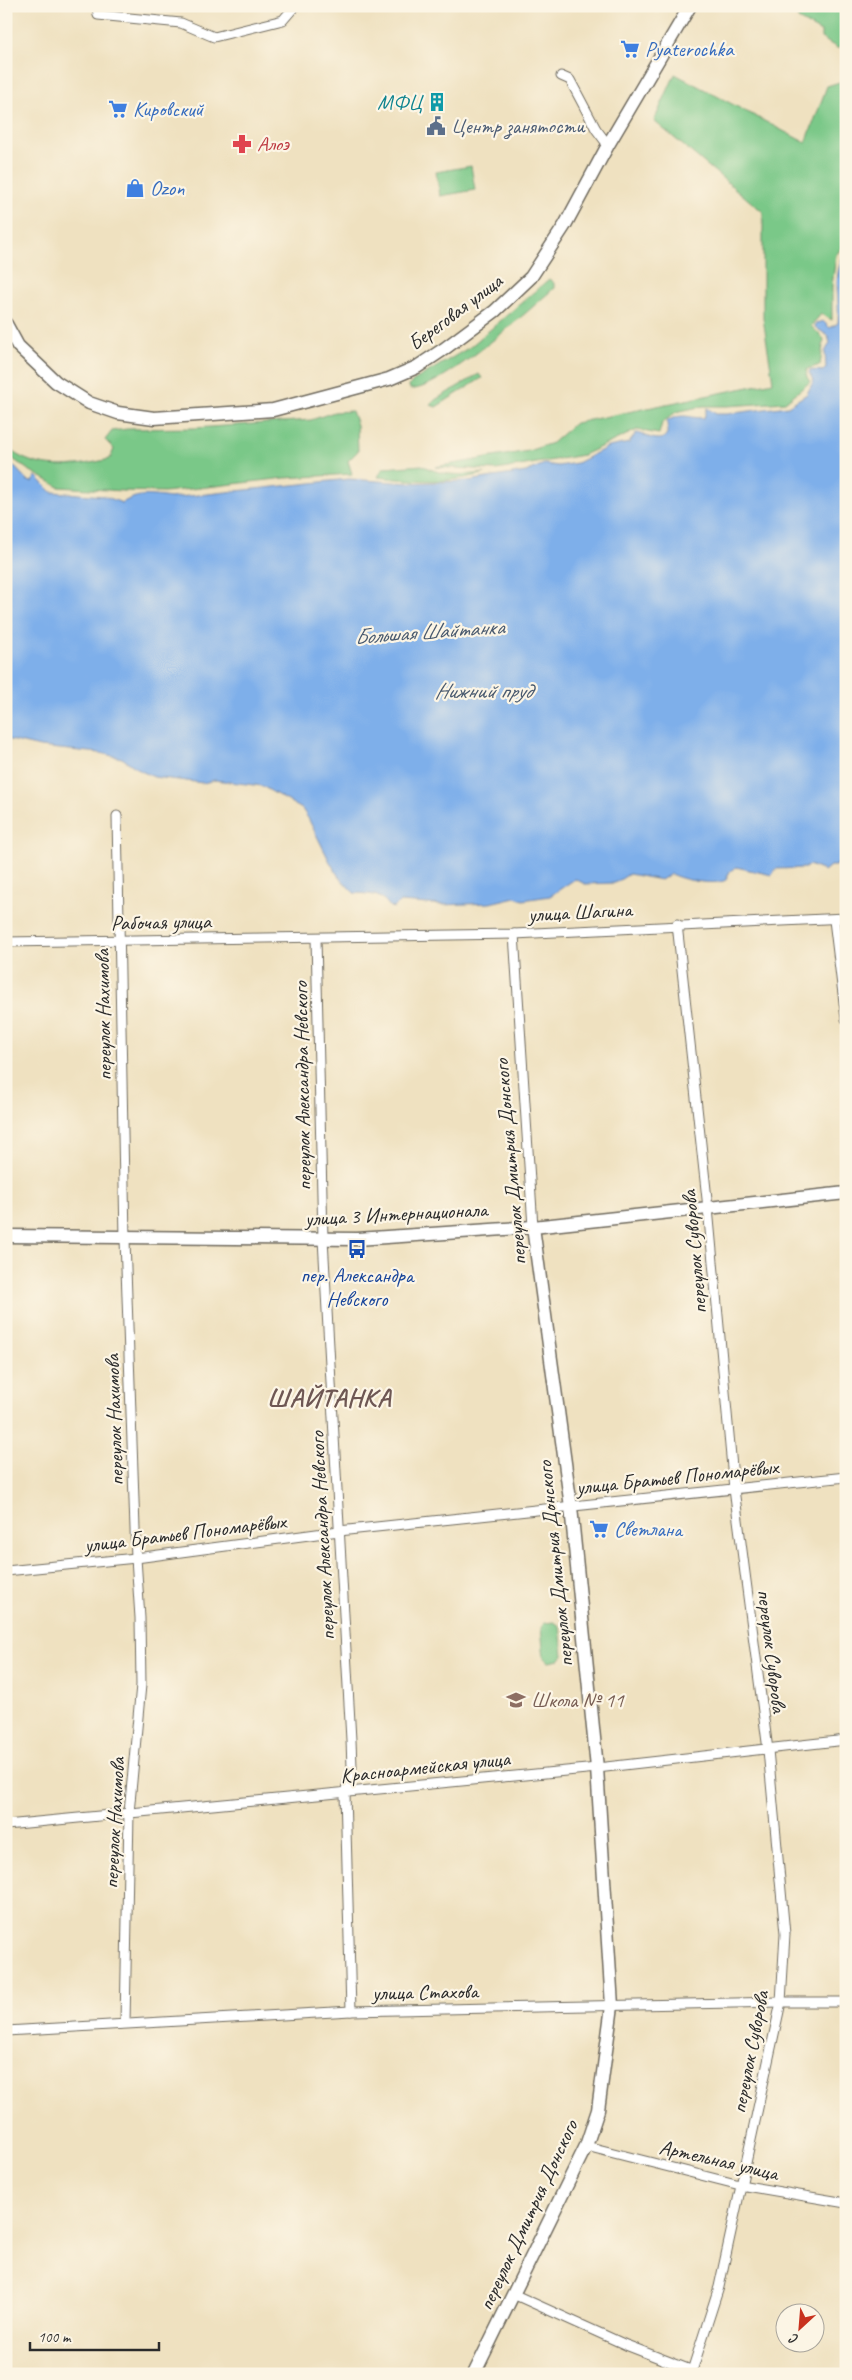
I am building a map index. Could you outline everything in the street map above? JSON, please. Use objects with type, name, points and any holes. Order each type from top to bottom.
[{"type":"street","points":[[97,6],[98,15],[181,23],[214,37],[283,20],[295,6]]},
{"type":"street","name":"Береговая улица","points":[[6,324],[18,346],[56,382],[89,403],[118,413],[154,418],[273,410],[389,379],[417,367],[495,311],[531,277],[565,225],[608,145],[690,6]]},
{"type":"street","points":[[560,76],[570,80],[596,129],[608,145]]},
{"type":"street","name":"переулок Нахимова","points":[[117,816],[126,1239],[141,1685],[129,1813],[125,2023]]},
{"type":"street","name":"улица Шагина","points":[[316,938],[514,934],[677,924],[834,920],[846,918]]},
{"type":"street","points":[[834,920],[846,1019]]},
{"type":"street","name":"переулок Суворова","points":[[677,924],[708,1208],[734,1489],[768,1750],[785,1934],[781,2002],[719,2287],[692,2372]]},
{"type":"street","name":"переулок Дмитрия Донского","points":[[474,2374],[586,2146],[598,2110],[612,2006],[597,1768],[571,1507],[533,1227],[514,934]]},
{"type":"street","name":"Рабочая улица","points":[[6,942],[119,939],[316,938]]},
{"type":"street","name":"переулок Александра Невского","points":[[316,938],[323,1239],[352,1768],[345,1793],[351,2011]]},
{"type":"street","name":"улица 3 Интернационала","points":[[6,1236],[126,1239],[323,1239],[533,1227],[846,1193]]},
{"type":"street","name":"улица Братьев Пономарёвых","points":[[6,1571],[136,1558],[339,1531],[846,1477]]},
{"type":"street","name":"Красноармейская улица","points":[[6,1825],[597,1768],[846,1740]]},
{"type":"street","name":"улица Стахова","points":[[6,2032],[125,2023],[351,2011],[846,2002]]},
{"type":"street","name":"Артельная улица","points":[[586,2146],[740,2186],[846,2203]]},
{"type":"street","points":[[513,2294],[626,2345],[692,2372]]},
{"type":"green space","points":[[802,6],[846,6],[846,37],[839,49],[821,38],[821,32],[798,19],[797,14]]},
{"type":"green space","points":[[675,74],[806,143],[827,86],[846,80],[846,242],[836,255],[832,286],[832,320],[821,314],[811,326],[824,339],[820,365],[807,369],[806,375],[810,382],[785,402],[703,406],[676,412],[662,423],[659,434],[637,430],[583,455],[496,470],[435,467],[528,451],[552,443],[575,423],[773,382],[763,318],[763,212],[654,121]]},
{"type":"green space","points":[[471,166],[475,190],[440,196],[436,172]]},
{"type":"green space","points":[[549,279],[554,283],[554,288],[484,348],[441,378],[423,387],[410,389],[409,386],[413,381],[470,347]]},
{"type":"green space","points":[[479,374],[482,378],[436,407],[431,405],[435,400]]},
{"type":"green space","points":[[352,411],[357,425],[358,451],[348,461],[352,474],[285,478],[164,492],[123,491],[59,487],[27,469],[6,454],[6,447],[30,461],[56,466],[69,466],[110,459],[114,449],[105,440],[112,431],[195,428],[311,420],[334,412]]},
{"type":"green space","points":[[422,465],[437,472],[460,475],[485,473],[446,480],[378,477],[383,468]]},
{"type":"green space","points":[[554,1622],[560,1626],[563,1656],[559,1660],[549,1662],[544,1658],[541,1628],[544,1623]]},
{"type":"water","name":"Нижний пруд","points":[[846,251],[846,849],[843,852],[843,859],[835,866],[830,866],[824,871],[809,865],[805,868],[776,869],[772,875],[736,867],[730,871],[726,880],[721,882],[690,880],[671,874],[661,880],[629,874],[615,883],[585,884],[575,879],[550,896],[523,900],[515,897],[490,903],[442,905],[400,902],[394,908],[390,907],[387,902],[379,897],[370,894],[354,893],[339,877],[302,809],[262,786],[215,780],[203,783],[154,777],[122,758],[100,753],[40,747],[6,739],[6,458],[28,481],[32,482],[36,476],[52,492],[104,496],[122,503],[145,496],[170,498],[349,479],[408,483],[468,481],[526,472],[544,464],[558,466],[577,463],[608,447],[629,443],[636,433],[661,439],[667,433],[667,421],[686,416],[704,418],[707,408],[716,414],[727,414],[788,406],[807,394],[814,380],[809,373],[810,370],[823,371],[826,368],[825,352],[830,343],[828,336],[815,327],[816,323],[823,321],[830,328],[838,323],[837,278],[841,261]]},
{"type":"place","name":"Pyaterochka","points":[[630,49]]},
{"type":"place","name":"МФЦ","points":[[437,102]]},
{"type":"place","name":"Кировский","points":[[118,109]]},
{"type":"place","name":"Центр занятости","points":[[436,126]]},
{"type":"place","name":"Алоэ","points":[[242,144]]},
{"type":"place","name":"Ozon","points":[[135,188]]},
{"type":"place","name":"пер. Александра Невского","points":[[357,1249]]},
{"type":"place","name":"Светлана","points":[[599,1529]]},
{"type":"place","name":"Школа № 11","points":[[516,1700]]},
{"type":"district","name":"ШАЙТАНКА","points":[[329,1397]]},
{"type":"water label","name":"Большая Шайтанка","points":[[429,631]]}]
